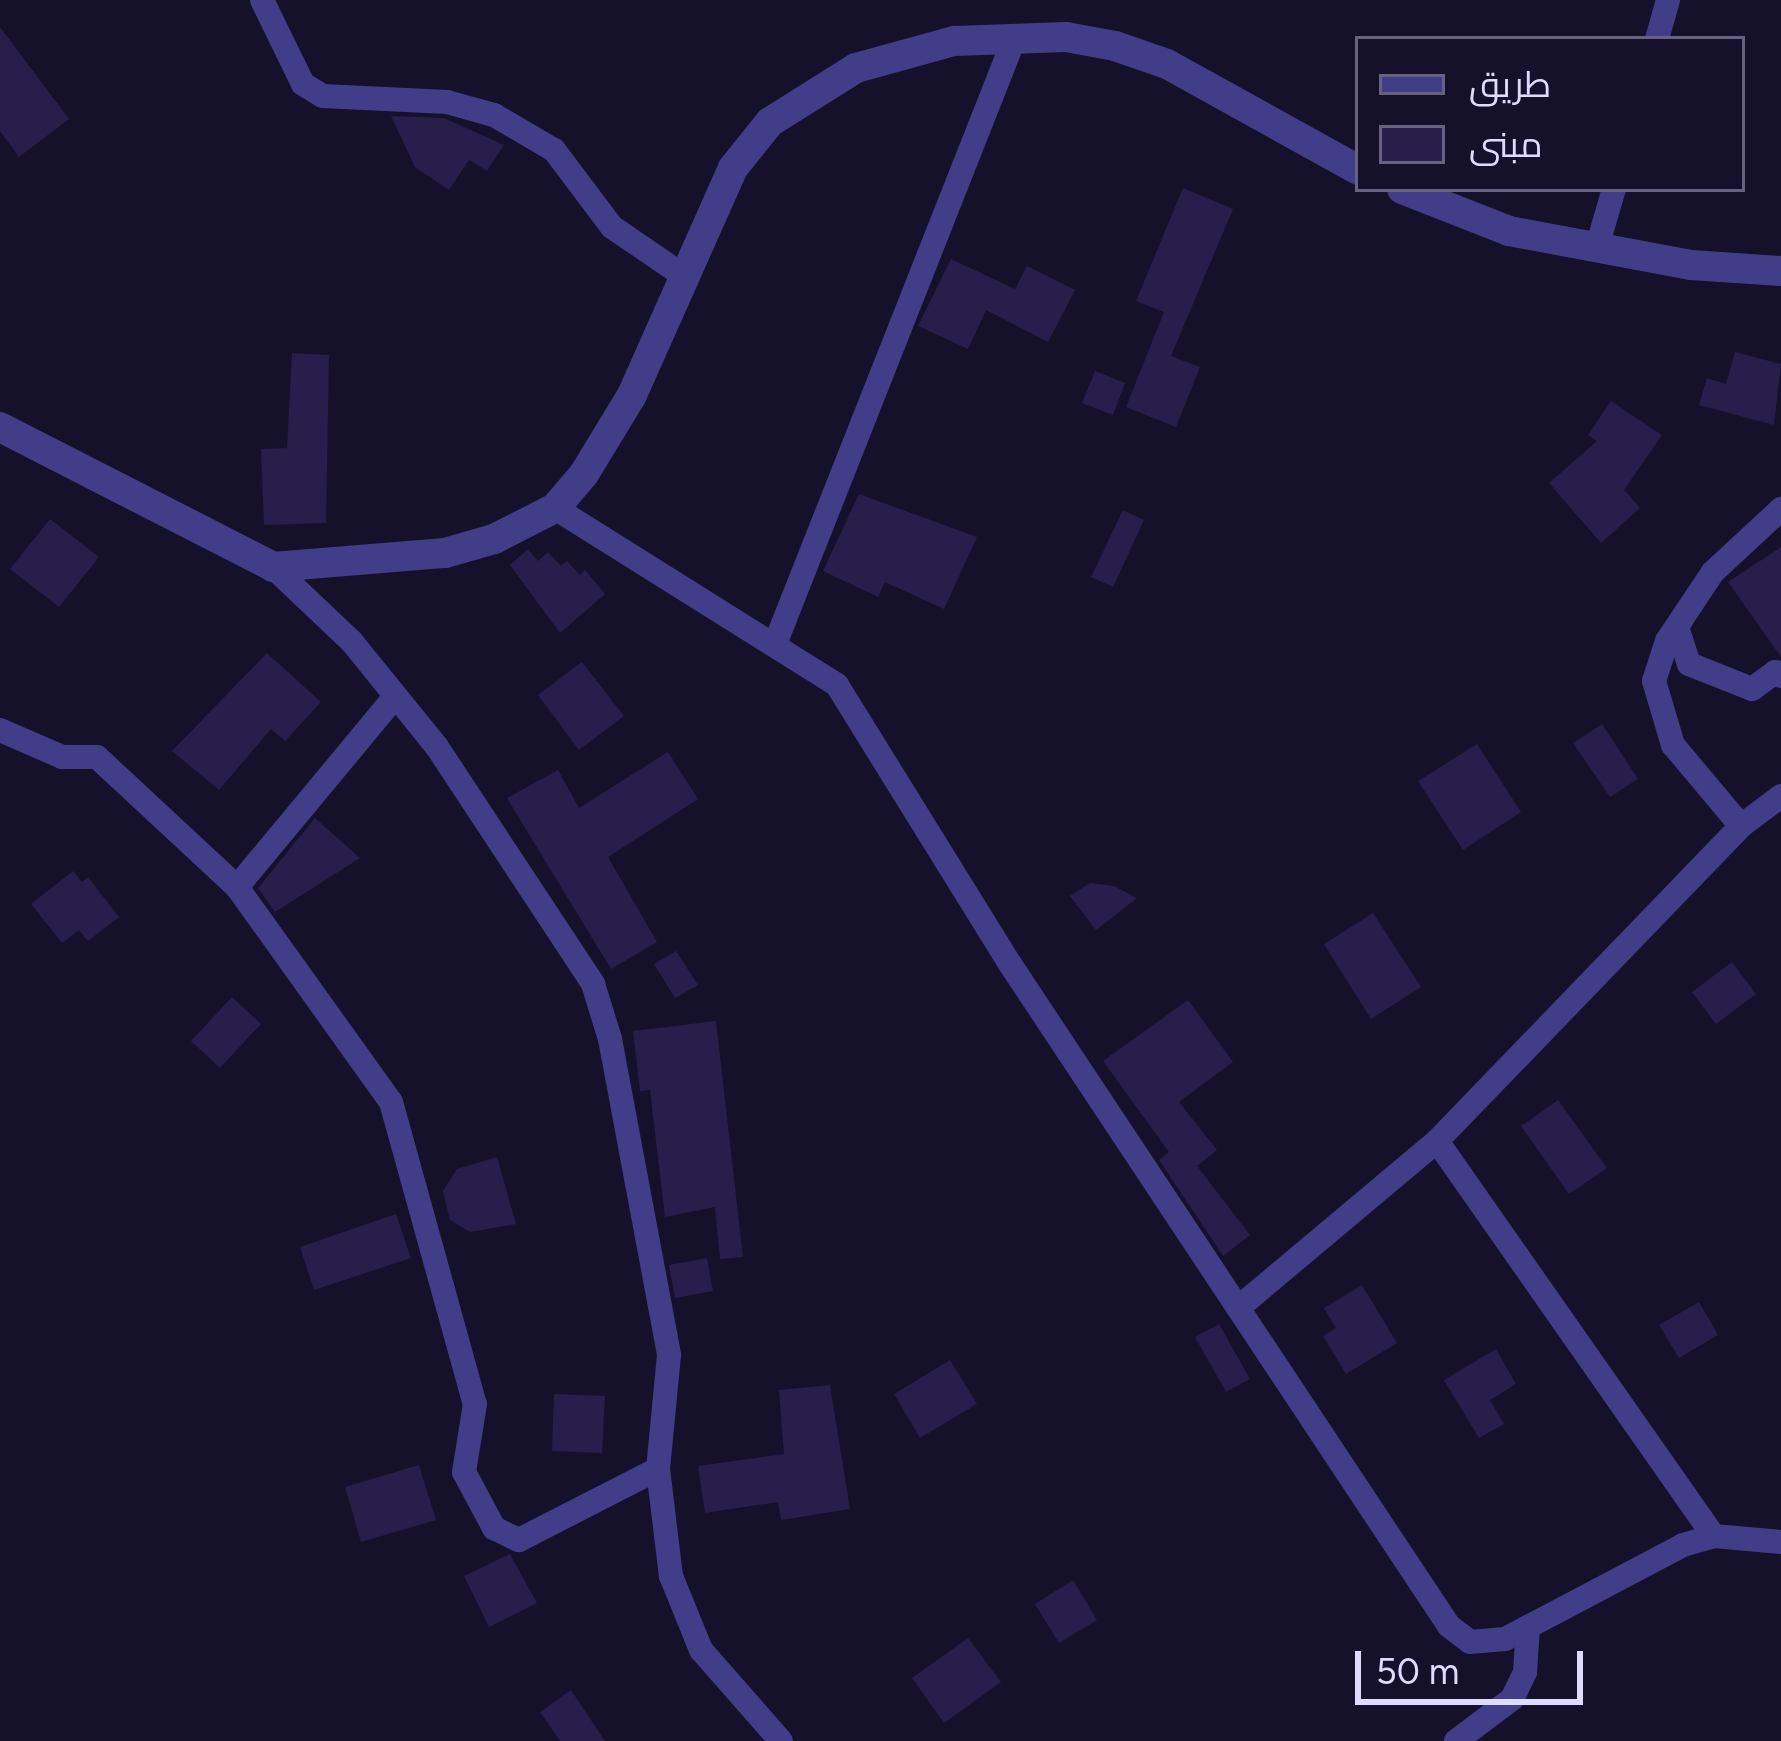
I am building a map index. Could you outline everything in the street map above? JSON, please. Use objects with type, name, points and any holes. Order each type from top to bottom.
[{"type":"street","points":[[262,0],[303,83],[323,96],[447,102],[494,115],[554,149],[612,227],[681,274]]},
{"type":"street","points":[[1658,36],[1668,0]]},
{"type":"street","points":[[775,644],[1015,38]]},
{"type":"street","points":[[273,567],[445,553],[494,539],[555,508],[632,395],[681,274],[733,168],[797,103],[856,68],[910,50],[1015,38],[1082,40],[1167,64],[1355,168]]},
{"type":"street","points":[[1410,192],[1510,231],[1597,248],[1781,272]]},
{"type":"street","points":[[1597,248],[1613,192]]},
{"type":"street","points":[[0,427],[273,567],[352,642],[392,700],[506,842],[593,984],[669,1354],[658,1469],[671,1576],[701,1650],[781,1741]]},
{"type":"street","points":[[555,508],[837,686],[1449,1626],[1470,1642],[1528,1627],[1714,1536],[1781,1542]]},
{"type":"street","points":[[1741,826],[1673,745],[1654,682],[1667,641],[1713,572],[1781,509]]},
{"type":"street","points":[[1713,572],[1677,627],[1689,664],[1752,689],[1775,672],[1781,676]]},
{"type":"street","points":[[237,887],[392,700]]},
{"type":"street","points":[[0,730],[62,757],[97,758],[237,887],[391,1102],[475,1405],[464,1472],[494,1528],[519,1540],[658,1469]]},
{"type":"street","points":[[1238,1308],[1437,1141],[1741,826],[1781,796]]},
{"type":"street","points":[[1437,1141],[1714,1536]]},
{"type":"street","points":[[1456,1741],[1512,1700],[1525,1672],[1528,1627]]},
{"type":"building","points":[[0,27],[69,119],[19,157],[0,131]]},
{"type":"building","points":[[391,116],[444,118],[504,145],[487,171],[469,160],[449,190],[415,167]]},
{"type":"building","points":[[1183,188],[1233,209],[1171,356],[1200,367],[1176,427],[1126,407],[1164,312],[1136,301]]},
{"type":"building","points":[[951,259],[1015,289],[1027,266],[1075,290],[1048,342],[986,310],[968,349],[918,326]]},
{"type":"building","points":[[1735,352],[1781,364],[1774,425],[1699,405],[1707,378],[1726,384]]},
{"type":"building","points":[[292,353],[329,355],[326,523],[264,525],[261,449],[287,448]]},
{"type":"building","points":[[1095,371],[1125,383],[1113,415],[1082,403]]},
{"type":"building","points":[[1611,401],[1662,435],[1624,490],[1640,508],[1601,543],[1549,483],[1597,441],[1588,435]]},
{"type":"building","points":[[859,494],[977,537],[944,609],[885,582],[878,597],[823,571]]},
{"type":"building","points":[[1123,510],[1144,520],[1113,587],[1091,577]]},
{"type":"building","points":[[50,519],[99,557],[59,607],[10,569]]},
{"type":"building","points":[[1781,547],[1781,657],[1728,582]]},
{"type":"building","points":[[528,549],[538,561],[548,552],[561,566],[567,561],[580,575],[585,570],[605,594],[560,633],[510,565]]},
{"type":"building","points":[[267,653],[321,702],[285,741],[271,729],[219,790],[172,751]]},
{"type":"building","points":[[582,662],[624,716],[579,750],[538,695]]},
{"type":"building","points":[[1602,724],[1638,779],[1610,797],[1573,743]]},
{"type":"building","points":[[1477,744],[1521,812],[1463,850],[1418,781]]},
{"type":"building","points":[[668,752],[698,799],[608,857],[657,942],[611,969],[507,798],[558,770],[579,808]]},
{"type":"building","points":[[315,818],[360,858],[275,912],[258,888]]},
{"type":"building","points":[[73,871],[82,882],[88,877],[119,917],[88,941],[79,930],[62,943],[31,904]]},
{"type":"building","points":[[1090,883],[1114,886],[1137,898],[1096,930],[1070,896]]},
{"type":"building","points":[[1373,913],[1421,987],[1371,1019],[1324,944]]},
{"type":"building","points":[[676,951],[698,985],[675,998],[654,964]]},
{"type":"building","points":[[1732,962],[1756,994],[1716,1024],[1692,992]]},
{"type":"building","points":[[232,997],[261,1024],[220,1068],[191,1041]]},
{"type":"building","points":[[1188,1000],[1233,1062],[1179,1102],[1217,1150],[1197,1166],[1250,1235],[1223,1256],[1159,1160],[1169,1152],[1103,1061]]},
{"type":"building","points":[[716,1021],[743,1257],[720,1259],[715,1207],[665,1217],[650,1090],[640,1091],[633,1031]]},
{"type":"building","points":[[1558,1100],[1607,1168],[1569,1194],[1521,1126]]},
{"type":"building","points":[[497,1157],[516,1224],[470,1232],[450,1220],[443,1191],[457,1169]]},
{"type":"building","points":[[396,1214],[411,1258],[314,1290],[300,1247]]},
{"type":"building","points":[[707,1258],[713,1291],[675,1298],[669,1265]]},
{"type":"building","points":[[1362,1285],[1397,1343],[1346,1374],[1323,1336],[1336,1328],[1324,1308]]},
{"type":"building","points":[[1699,1302],[1718,1335],[1679,1358],[1659,1325]]},
{"type":"building","points":[[1219,1324],[1250,1379],[1226,1392],[1195,1337]]},
{"type":"building","points":[[1496,1349],[1516,1384],[1490,1400],[1504,1424],[1479,1438],[1444,1380]]},
{"type":"building","points":[[950,1360],[977,1404],[920,1438],[894,1394]]},
{"type":"building","points":[[830,1385],[850,1509],[781,1520],[778,1502],[705,1513],[698,1466],[784,1454],[779,1390]]},
{"type":"building","points":[[554,1394],[605,1396],[602,1453],[552,1451]]},
{"type":"building","points":[[419,1465],[436,1520],[361,1542],[345,1487]]},
{"type":"building","points":[[510,1554],[537,1603],[489,1627],[464,1576]]},
{"type":"building","points":[[1073,1580],[1097,1620],[1059,1643],[1035,1604]]},
{"type":"building","points":[[968,1638],[1001,1682],[944,1723],[912,1678]]},
{"type":"building","points":[[571,1690],[605,1741],[560,1741],[540,1712]]}]
